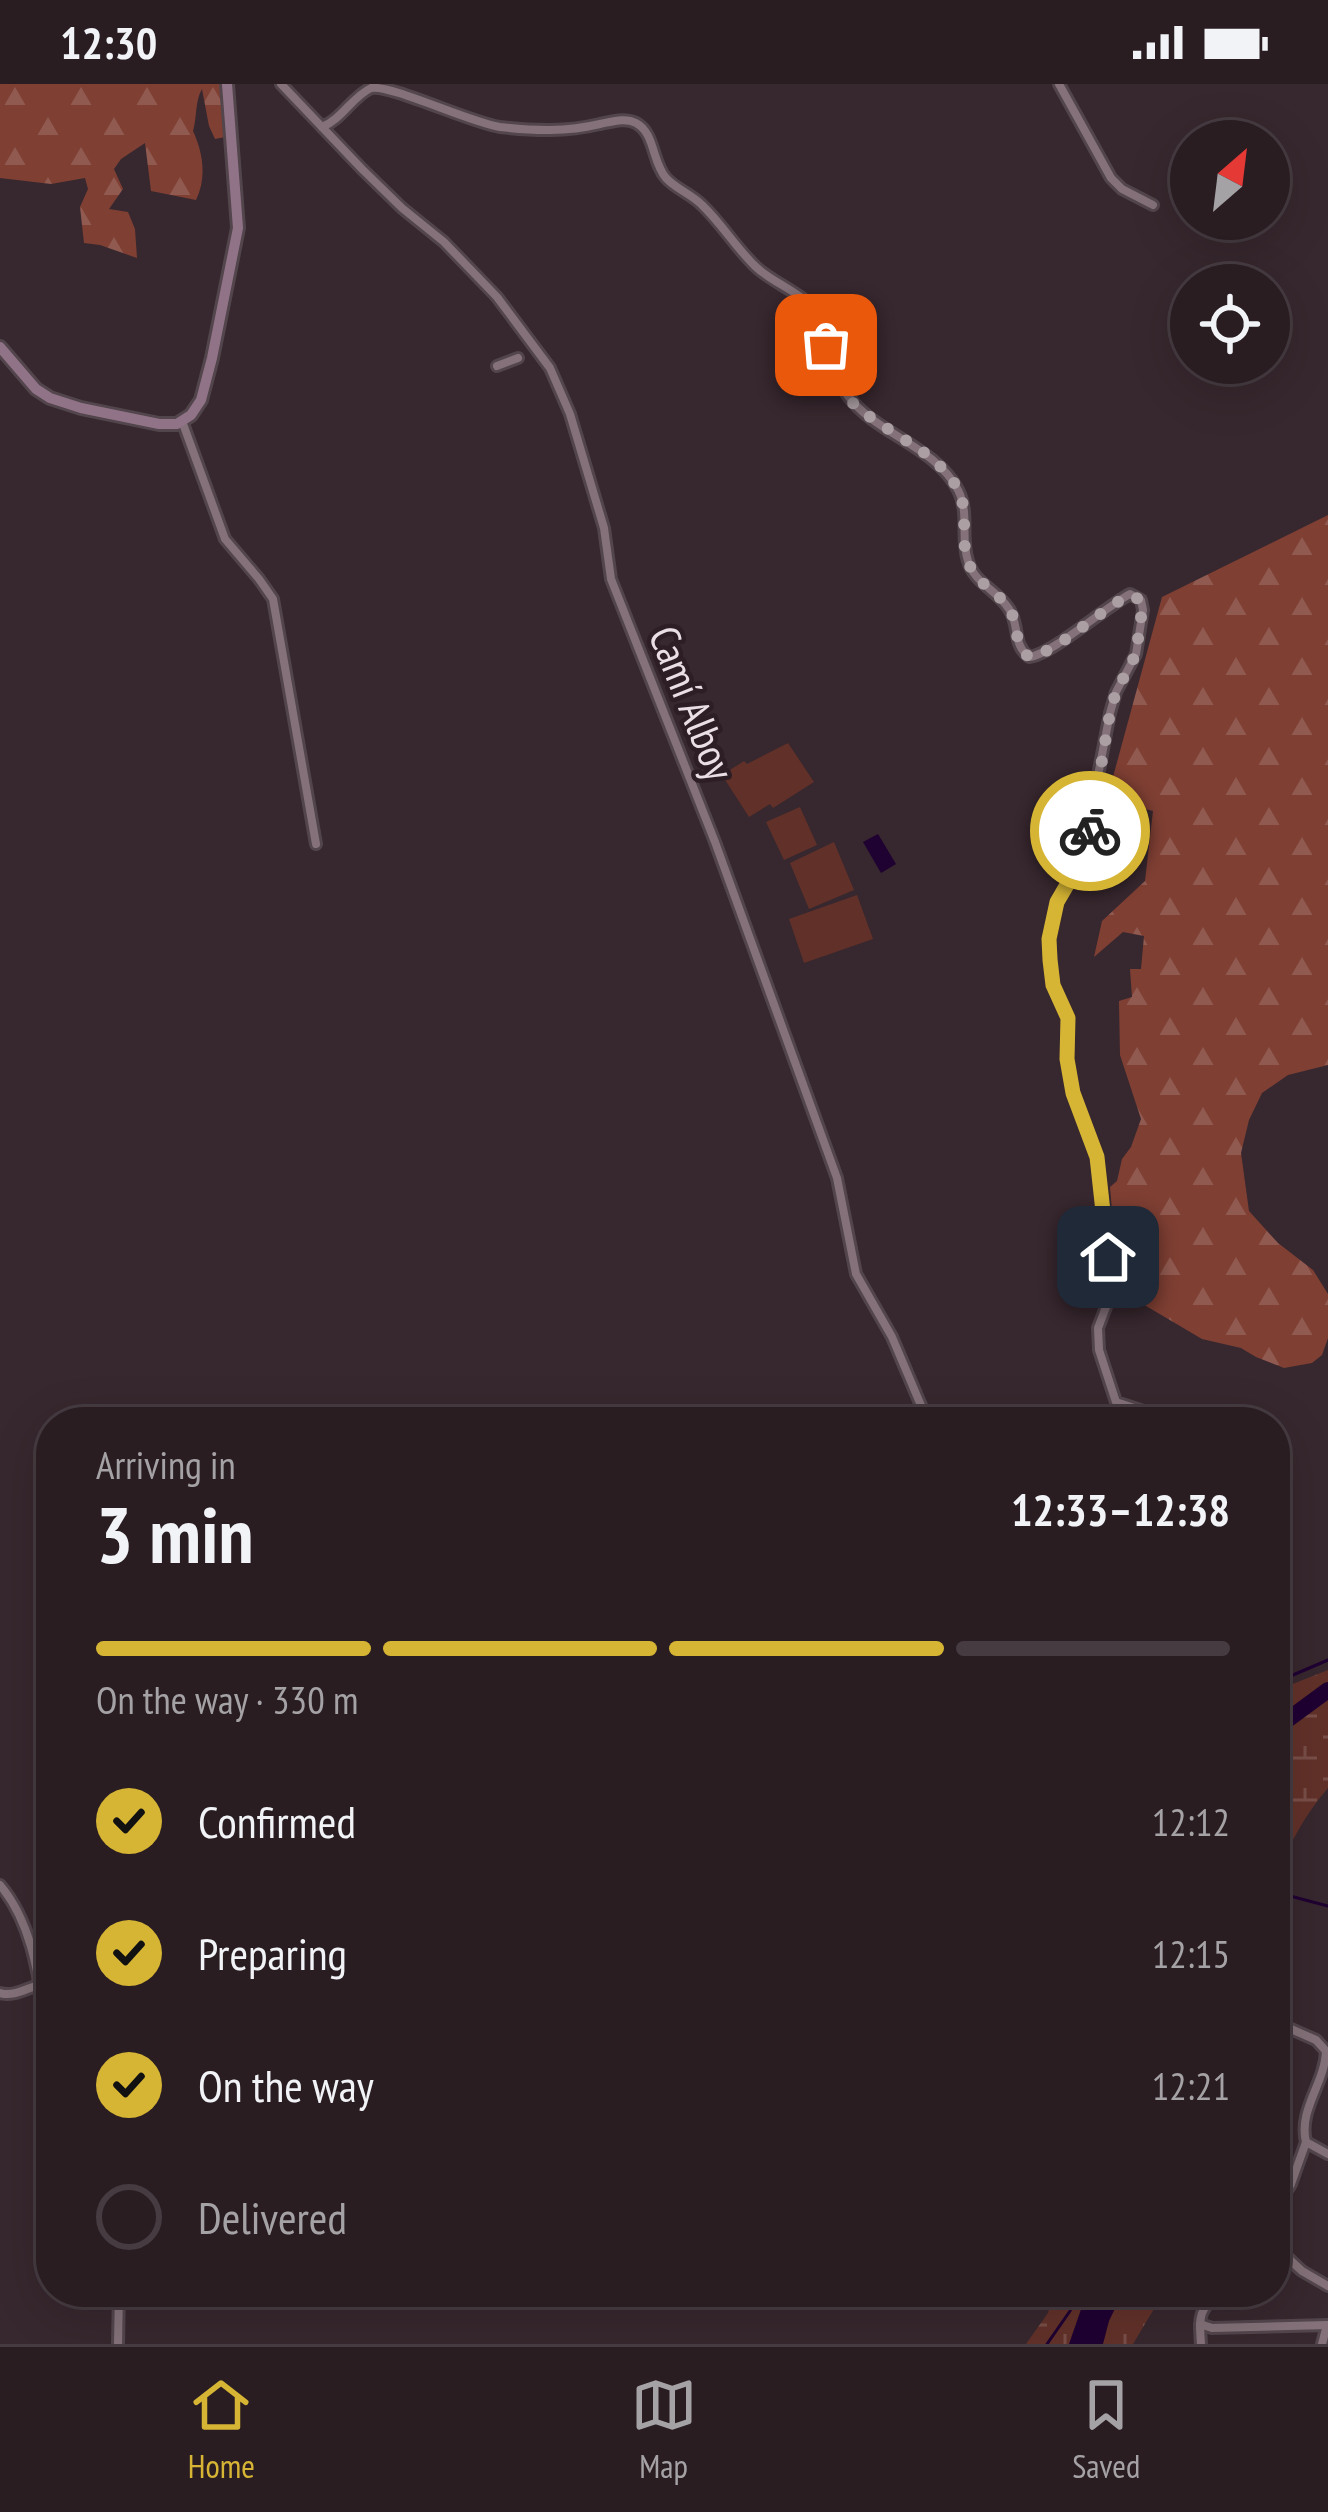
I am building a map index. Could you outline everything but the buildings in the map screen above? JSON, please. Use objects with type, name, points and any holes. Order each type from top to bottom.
[{"type":"main road","points":[[0,347],[36,389],[50,398],[159,424],[177,424],[191,415],[201,400],[217,339],[238,228],[227,84]]},
{"type":"street","name":"Camí Alboy","points":[[281,84],[497,297],[550,368],[570,414],[604,528],[611,579],[715,842],[837,1178],[856,1274],[892,1337],[922,1407]]},
{"type":"street","points":[[1059,84],[1111,178],[1153,205]]},
{"type":"street","points":[[322,128],[368,89],[379,86],[494,126],[569,131],[614,121],[639,124],[664,176],[699,202],[758,268],[815,312],[838,379],[855,405],[907,440],[957,487],[964,502],[969,566],[1013,614],[1023,653],[1029,657],[1044,654],[1130,595],[1141,600],[1136,654],[1110,713],[1089,842],[1057,902],[1049,939],[1053,985],[1068,1018],[1067,1059],[1073,1093],[1097,1157],[1108,1257],[1099,1350],[1116,1402],[1131,1407]]},
{"type":"street","points":[[497,366],[518,358]]},
{"type":"street","points":[[182,421],[225,539],[273,599],[316,844]]},
{"type":"street","points":[[0,1885],[26,1929],[36,1974]]},
{"type":"street","points":[[0,1993],[11,1996],[36,1984]]},
{"type":"street","points":[[1290,2029],[1316,2040],[1326,2051],[1307,2109],[1306,2142],[1290,2186]]},
{"type":"street","points":[[1306,2142],[1328,2154]]},
{"type":"street","points":[[1290,2260],[1328,2285]]},
{"type":"street","points":[[118,2344],[119,2307]]},
{"type":"street","points":[[1201,2344],[1204,2307]]},
{"type":"street","points":[[1200,2324],[1212,2328],[1328,2325],[1322,2344]]},
{"type":"green space","points":[[0,84],[220,84],[225,137],[215,139],[202,89],[193,131],[202,165],[196,200],[151,191],[145,143],[121,159],[114,169],[123,189],[109,209],[128,212],[135,229],[137,258],[84,243],[80,207],[88,189],[85,178],[51,184],[0,178]]},
{"type":"green space","points":[[1328,515],[1328,1065],[1288,1075],[1262,1093],[1241,1153],[1249,1211],[1278,1243],[1313,1270],[1328,1294],[1328,1338],[1322,1355],[1312,1363],[1284,1368],[1241,1348],[1202,1339],[1119,1290],[1110,1187],[1117,1181],[1141,1119],[1120,1055],[1119,1001],[1132,997],[1130,969],[1141,969],[1144,936],[1123,932],[1094,957],[1102,921],[1145,881],[1153,811],[1107,799],[1162,597]]},
{"type":"green space","points":[[788,743],[814,782],[749,817],[722,775]]},
{"type":"green space","points":[[800,807],[817,845],[784,860],[766,822]]},
{"type":"green space","points":[[834,842],[854,890],[809,909],[790,863]]},
{"type":"green space","points":[[857,895],[873,939],[804,963],[789,919]]},
{"type":"green space","points":[[1328,1670],[1328,1788],[1290,1846],[1290,1685]]},
{"type":"green space","points":[[1050,2307],[1155,2307],[1133,2344],[1026,2344]]},
{"type":"shaded area","points":[[878,834],[896,864],[881,873],[863,842]]},
{"type":"shaded area","points":[[1082,2307],[1116,2307],[1103,2344],[1069,2344]]},
{"type":"waterway","points":[[1290,1677],[1328,1660]]},
{"type":"waterway","points":[[1290,1718],[1328,1690]]},
{"type":"waterway","points":[[1290,1896],[1328,1906]]},
{"type":"waterway","points":[[1047,2344],[1071,2307]]},
{"type":"way so far","points":[[826,345],[838,379],[855,405],[907,440],[957,487],[964,502],[969,566],[1013,614],[1023,653],[1029,657],[1044,654],[1122,599],[1136,595],[1141,600],[1136,654],[1110,713],[1090,831]]},
{"type":"route","points":[[1090,831],[1081,861],[1057,902],[1049,939],[1053,985],[1068,1018],[1067,1059],[1073,1093],[1097,1157],[1108,1257]]}]
